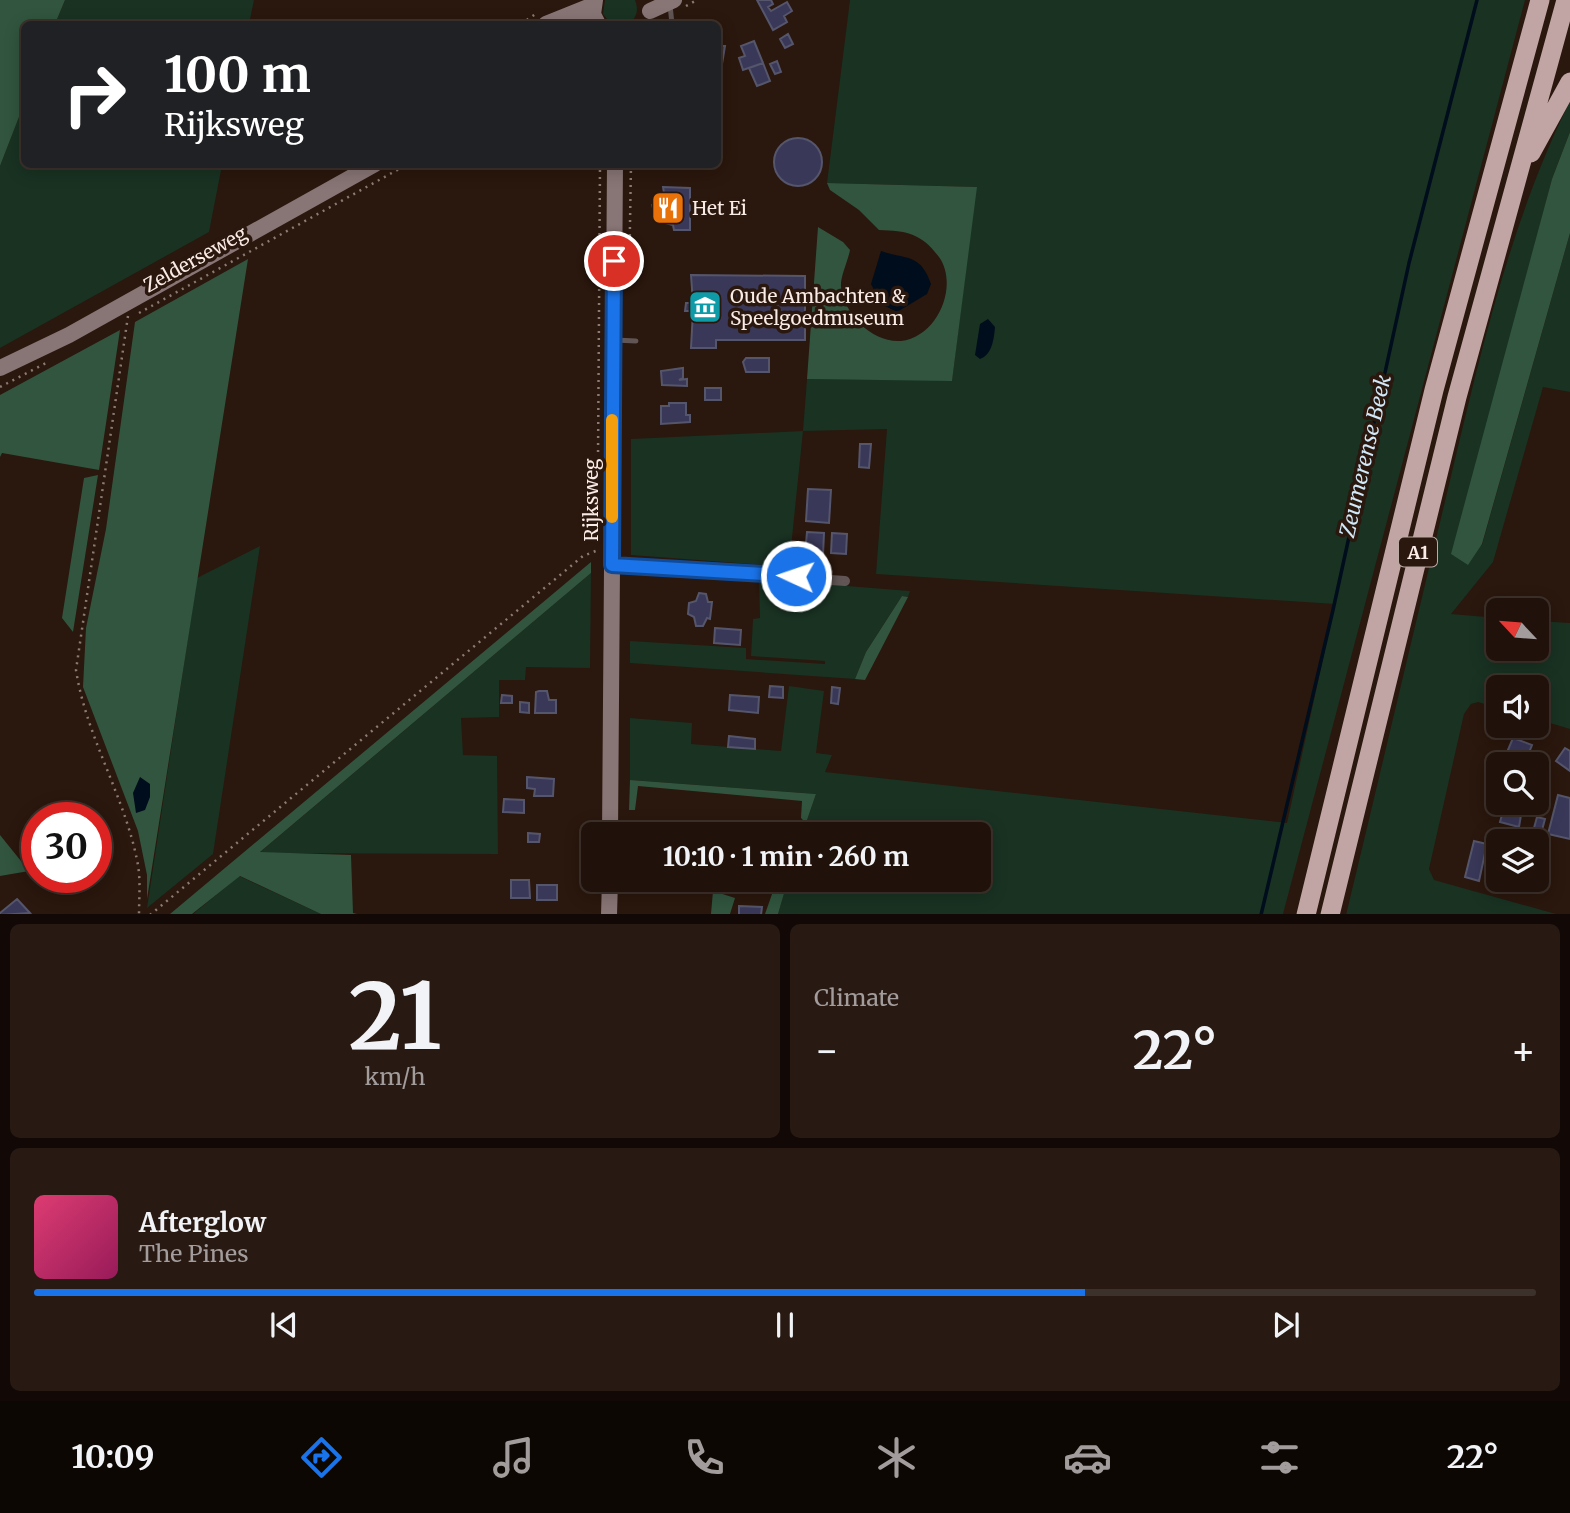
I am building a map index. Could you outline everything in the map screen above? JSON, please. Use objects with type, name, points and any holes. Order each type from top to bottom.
[{"type":"highway","name":"A1","points":[[1306,914],[1434,390],[1540,0]]},
{"type":"highway","name":"A1","points":[[1330,914],[1419,546],[1512,192],[1566,0]]},
{"type":"highway","name":"A1","points":[[1512,192],[1570,82]]},
{"type":"main road","points":[[648,12],[675,3]]},
{"type":"main road","points":[[559,21],[595,13]]},
{"type":"main road","name":"Zelderseweg","points":[[0,368],[69,335],[368,168]]},
{"type":"main road","name":"Rijksweg","points":[[610,822],[604,565],[615,168]]},
{"type":"main road","points":[[609,914],[610,892]]},
{"type":"street","points":[[604,565],[845,581]]},
{"type":"lane","points":[[672,21],[675,3]]},
{"type":"lane","points":[[612,340],[636,341]]},
{"type":"path","points":[[675,3],[697,0]]},
{"type":"path","name":"Zelderseweg","points":[[116,326],[401,168]]},
{"type":"path","name":"Rijksweg","points":[[597,467],[600,168]]},
{"type":"path","points":[[128,301],[128,319],[76,670],[80,699],[126,818],[138,863],[139,914]]},
{"type":"path","points":[[0,387],[47,363]]},
{"type":"path","points":[[151,914],[583,556],[605,548]]},
{"type":"path","name":"Rijksweg","points":[[604,565],[605,548]]},
{"type":"green space","points":[[0,0],[65,0],[56,21],[21,21],[21,112],[0,166]]},
{"type":"green space","points":[[65,0],[254,0],[250,21],[56,21]]},
{"type":"green space","points":[[605,0],[635,0],[637,10],[632,21],[609,21],[603,14]]},
{"type":"green space","points":[[850,0],[1525,0],[1283,914],[778,914],[784,892],[991,892],[991,822],[806,822],[816,794],[630,780],[630,718],[692,723],[691,744],[781,751],[789,686],[824,691],[816,753],[832,755],[825,772],[1287,823],[1335,604],[876,574],[887,429],[803,431],[807,379],[952,380],[976,187],[827,183]]},
{"type":"green space","points":[[1570,101],[1570,132],[1552,179],[1453,556],[1482,545],[1570,233],[1570,392],[1543,387],[1493,562],[1451,614],[1486,617],[1486,662],[1549,662],[1549,622],[1570,623],[1570,729],[1549,723],[1549,675],[1486,675],[1486,704],[1478,702],[1471,704],[1464,714],[1429,869],[1434,880],[1556,914],[1346,914],[1484,343],[1530,195]]},
{"type":"green space","points":[[21,112],[21,168],[221,168],[209,232],[0,348],[0,166]]},
{"type":"green space","points":[[1570,132],[1570,233],[1482,544],[1468,565],[1451,554],[1552,179]]},
{"type":"green space","points":[[827,183],[977,187],[952,381],[807,379],[818,227],[843,242],[850,250],[841,283],[843,297],[854,316],[870,332],[890,340],[901,341],[914,337],[935,320],[946,295],[945,268],[926,243],[906,233],[879,230],[859,210],[830,190]]},
{"type":"green space","points":[[248,259],[147,899],[147,875],[138,831],[83,687],[86,628],[106,529],[135,322]]},
{"type":"green space","points":[[120,330],[99,470],[2,453],[0,457],[0,395]]},
{"type":"green space","points":[[803,431],[789,567],[631,555],[631,439]]},
{"type":"green space","points":[[98,475],[73,632],[62,618],[84,478]]},
{"type":"green space","points":[[260,546],[213,854],[147,908],[197,578]]},
{"type":"green space","points":[[591,562],[591,573],[260,852],[351,855],[353,913],[357,914],[321,914],[240,876],[192,914],[170,914]]},
{"type":"green space","points":[[591,573],[590,668],[526,667],[525,680],[499,680],[499,717],[461,718],[463,755],[497,756],[498,854],[259,853]]},
{"type":"green space","points":[[759,579],[910,591],[908,597],[902,596],[866,652],[855,679],[630,663],[630,641],[746,648],[746,659],[825,664],[825,661],[751,656],[753,619],[760,618]]},
{"type":"green space","points":[[902,596],[908,597],[865,680],[855,679],[866,652]]},
{"type":"green space","points":[[630,780],[816,794],[806,822],[801,818],[802,801],[638,786],[635,810],[629,810]]},
{"type":"green space","points":[[0,835],[21,861],[21,872],[0,876]]},
{"type":"green space","points":[[239,876],[321,914],[193,914]]},
{"type":"green space","points":[[713,892],[735,898],[730,914],[711,914]]},
{"type":"green space","points":[[773,892],[784,892],[778,914],[765,914]]},
{"type":"water","points":[[881,251],[917,262],[931,284],[927,294],[897,312],[881,304],[871,284]]},
{"type":"water","points":[[988,319],[995,327],[993,341],[990,350],[980,359],[975,355],[980,324]]},
{"type":"water","points":[[140,777],[150,784],[150,797],[145,810],[136,813],[133,793]]},
{"type":"building","points":[[757,0],[771,0],[773,4],[768,7],[771,11],[787,2],[792,11],[784,16],[787,22],[773,30]]},
{"type":"building","points":[[788,34],[793,44],[785,48],[780,39]]},
{"type":"building","points":[[754,41],[763,63],[743,70],[739,58],[745,56],[741,46]]},
{"type":"building","points":[[721,46],[725,46],[722,64]]},
{"type":"building","points":[[777,61],[781,72],[775,74],[770,64]]},
{"type":"building","points":[[763,63],[770,81],[757,86],[749,68]]},
{"type":"building","points":[[798,138],[815,145],[822,162],[815,179],[798,186],[781,179],[774,162],[781,145]]},
{"type":"building","points":[[663,187],[690,188],[690,230],[674,230],[673,225],[657,221],[652,205],[664,193]]},
{"type":"building","points":[[691,275],[805,276],[805,340],[716,340],[716,348],[691,348],[693,311],[685,311],[686,303],[693,303]]},
{"type":"building","points":[[746,358],[769,358],[769,372],[746,372],[743,362]]},
{"type":"building","points":[[683,368],[683,378],[679,380],[687,379],[687,386],[662,385],[661,371]]},
{"type":"building","points":[[705,388],[721,388],[721,400],[705,400]]},
{"type":"building","points":[[669,403],[686,403],[686,415],[690,415],[690,422],[661,424],[661,406],[669,406]]},
{"type":"building","points":[[860,444],[871,444],[869,468],[859,467]]},
{"type":"building","points":[[808,489],[831,490],[829,523],[806,521]]},
{"type":"building","points":[[807,532],[824,533],[823,555],[805,554]]},
{"type":"building","points":[[832,533],[847,534],[846,554],[831,553]]},
{"type":"building","points":[[699,593],[706,594],[708,602],[712,602],[710,619],[707,618],[703,626],[696,626],[694,617],[688,614],[689,603],[696,601]]},
{"type":"building","points":[[715,628],[741,630],[740,645],[714,643]]},
{"type":"building","points":[[770,686],[783,687],[783,698],[769,697]]},
{"type":"building","points":[[832,687],[840,688],[838,704],[831,703]]},
{"type":"building","points":[[547,691],[549,700],[556,700],[556,713],[535,713],[536,692]]},
{"type":"building","points":[[502,695],[512,696],[512,703],[501,703]]},
{"type":"building","points":[[730,695],[759,697],[758,713],[729,710]]},
{"type":"building","points":[[520,702],[529,703],[529,713],[520,712]]},
{"type":"building","points":[[729,736],[755,739],[755,749],[728,747]]},
{"type":"building","points":[[1513,738],[1532,745],[1529,752],[1507,752]]},
{"type":"building","points":[[1565,748],[1570,751],[1570,771],[1556,761]]},
{"type":"building","points":[[527,777],[554,779],[553,796],[534,796],[535,789],[527,788]]},
{"type":"building","points":[[1558,795],[1570,798],[1570,839],[1549,834]]},
{"type":"building","points":[[504,799],[524,800],[524,813],[503,812]]},
{"type":"building","points":[[1502,815],[1521,815],[1519,827],[1500,822]]},
{"type":"building","points":[[1537,817],[1545,819],[1542,829],[1534,828]]},
{"type":"building","points":[[528,833],[540,834],[539,842],[528,842]]},
{"type":"building","points":[[1474,841],[1486,844],[1479,881],[1465,877]]},
{"type":"building","points":[[511,880],[529,880],[530,898],[511,898]]},
{"type":"building","points":[[537,885],[557,885],[557,900],[537,900]]},
{"type":"building","points":[[17,899],[30,913],[0,914]]},
{"type":"building","points":[[739,906],[762,907],[761,914],[739,914]]},
{"type":"waterway","name":"Zeumerense Beek","points":[[1261,914],[1333,610],[1409,263],[1477,0]]},
{"type":"slow traffic","points":[[612,420],[612,517]]},
{"type":"place","name":"Het Ei","points":[[668,208]]},
{"type":"place","name":"Oude Ambachten & Speelgoedmuseum","points":[[705,307]]},
{"type":"route","points":[[614,261],[612,565],[796,576]]}]
